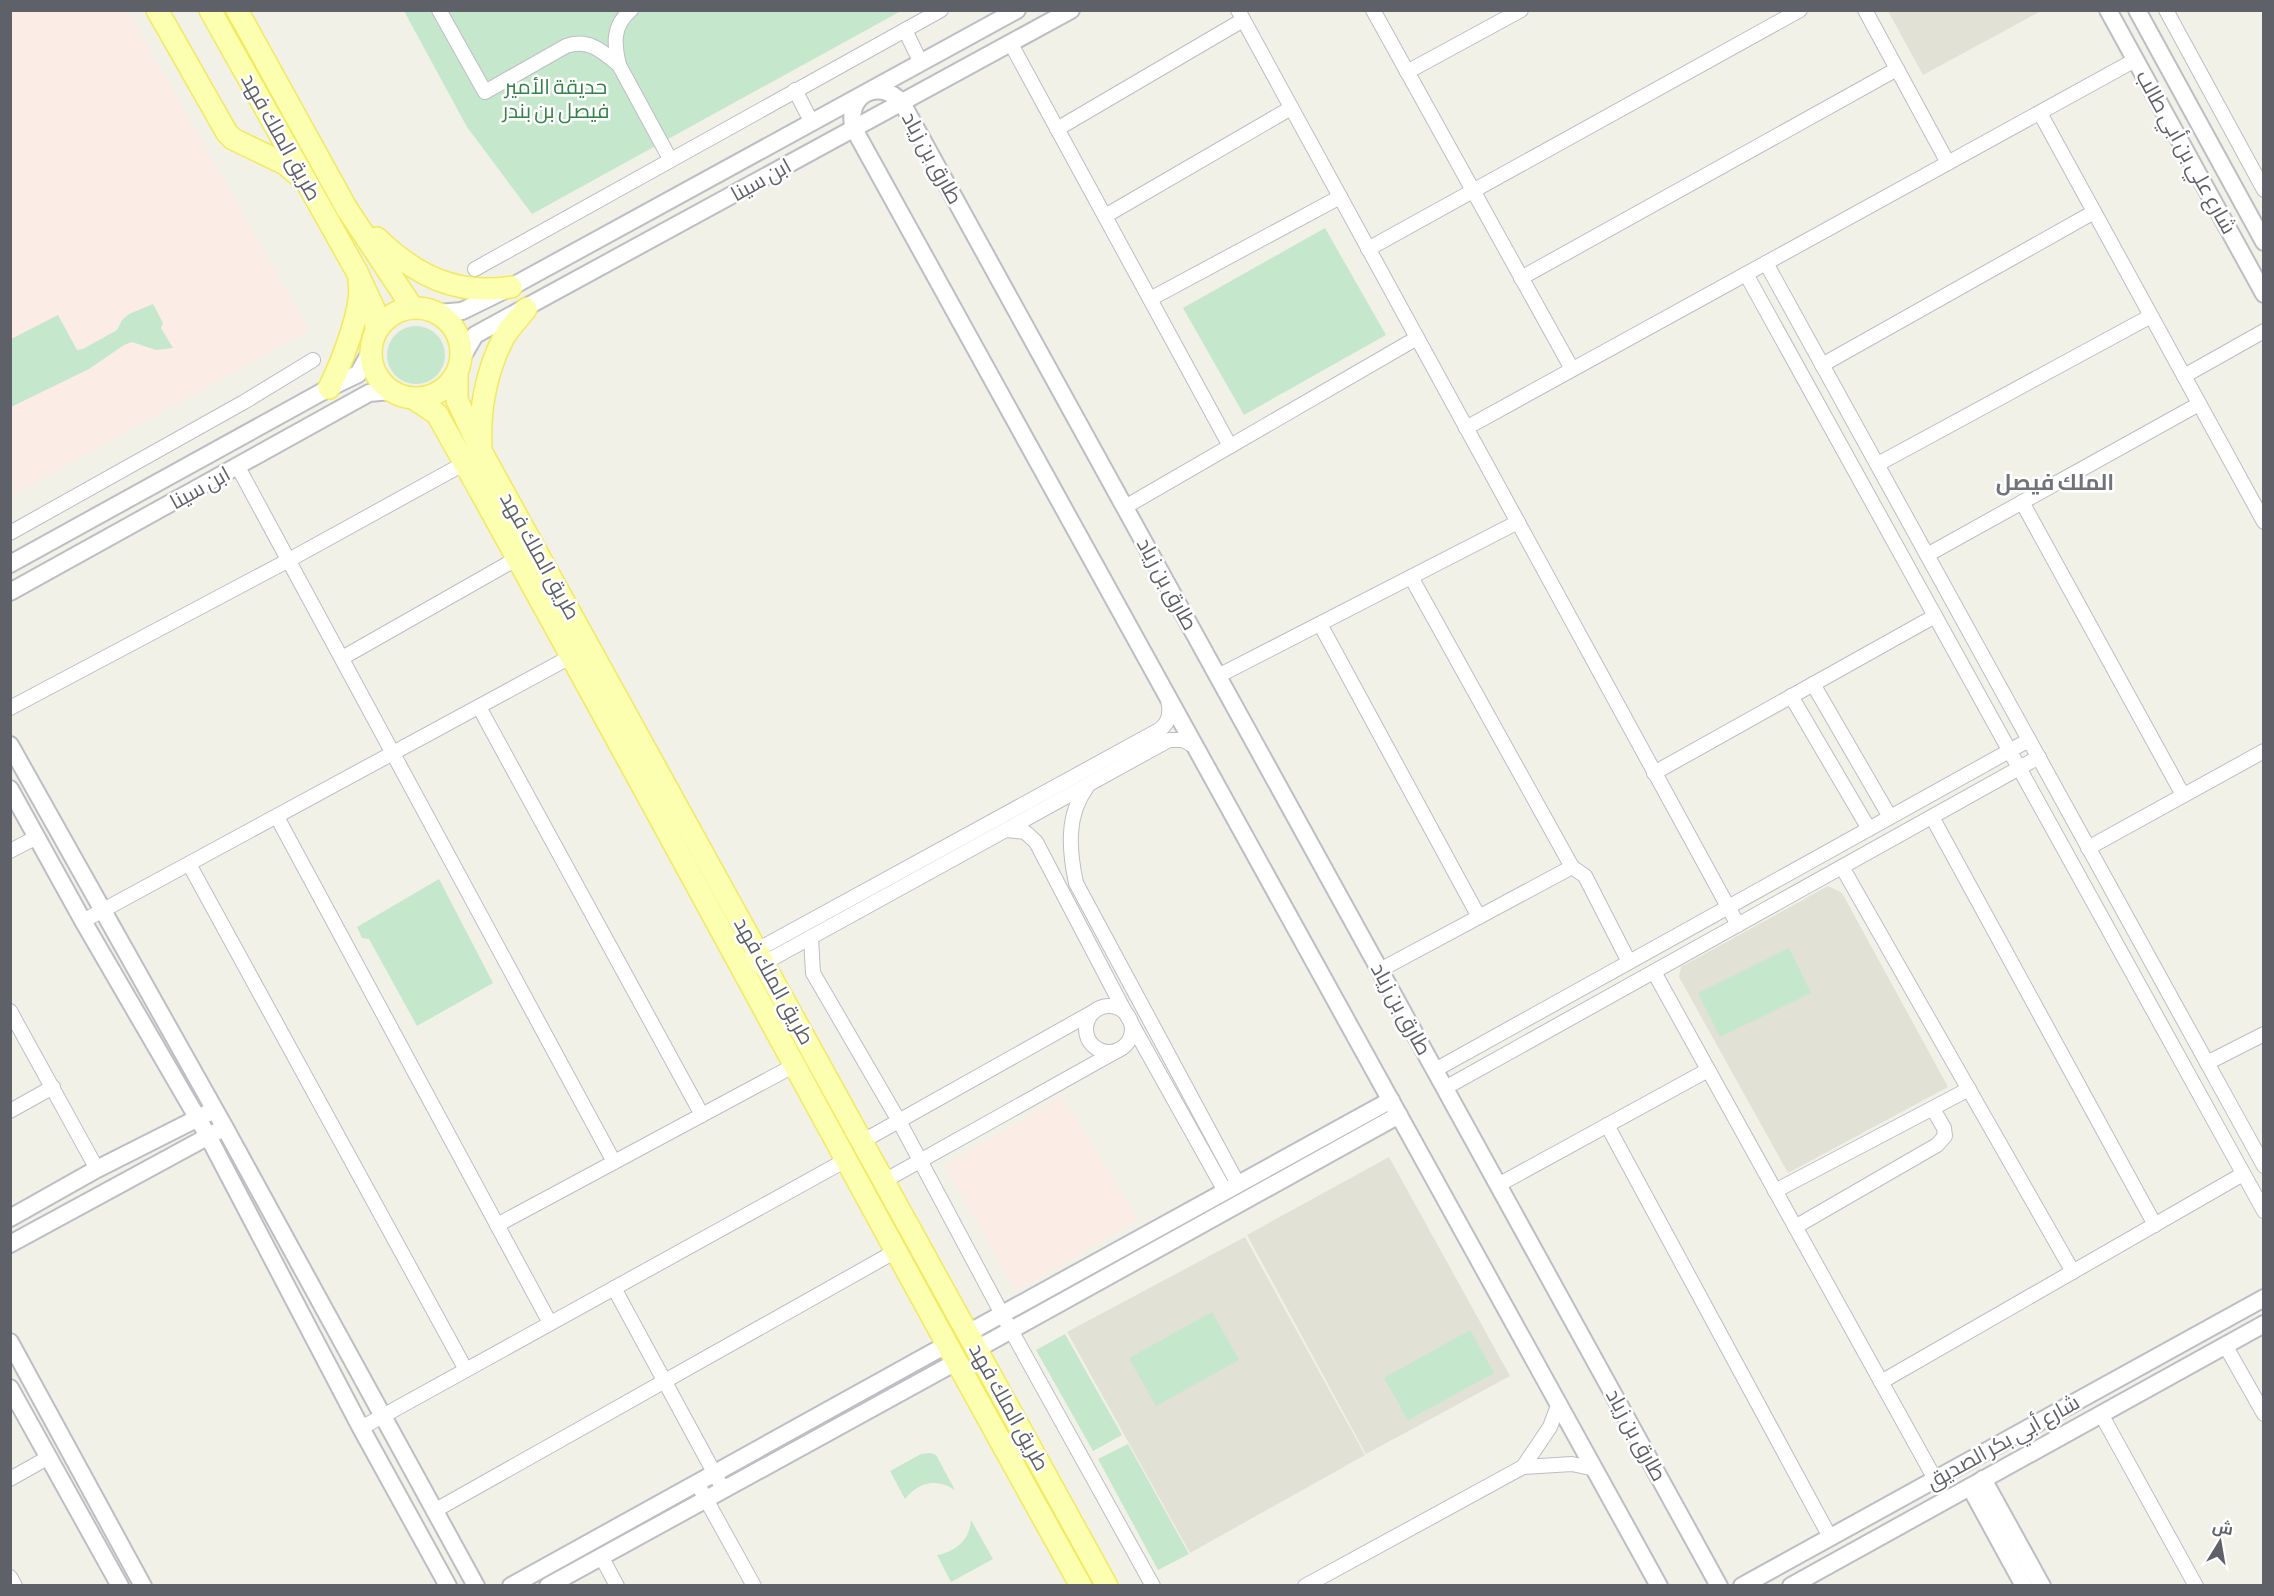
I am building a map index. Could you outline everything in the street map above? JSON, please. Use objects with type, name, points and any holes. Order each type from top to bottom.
[{"type":"main road","points":[[157,10],[232,139],[285,164],[295,171],[309,187]]},
{"type":"main road","name":"طريق الملك فهد","points":[[210,10],[357,272],[374,309],[376,329]]},
{"type":"main road","name":"طريق الملك فهد","points":[[237,10],[346,209],[412,307]]},
{"type":"main road","points":[[346,209],[398,258],[435,281],[489,291],[511,287]]},
{"type":"main road","points":[[329,388],[358,308],[361,291],[357,272]]},
{"type":"main road","points":[[412,307],[426,308],[438,313],[449,321],[457,333],[461,346],[459,366],[449,384],[439,392],[426,397],[413,398],[391,391],[380,381],[372,368],[370,353],[376,329],[398,310],[412,307]]},
{"type":"main road","points":[[473,457],[490,372],[504,338],[526,309]]},
{"type":"main road","name":"طريق الملك فهد","points":[[459,366],[457,400],[473,457],[518,558],[951,1353],[1081,1586]]},
{"type":"main road","name":"طريق الملك فهد","points":[[413,398],[437,414],[473,457],[761,956],[1107,1586]]},
{"type":"street","points":[[439,10],[485,92],[577,42],[602,50],[619,65]]},
{"type":"street","points":[[630,10],[621,20],[615,32],[614,45],[619,65],[670,159]]},
{"type":"street","points":[[475,269],[941,10]]},
{"type":"street","name":"ابن سينا","points":[[438,313],[462,311],[511,287],[1017,10]]},
{"type":"street","name":"ابن سينا","points":[[459,366],[475,335],[1071,10]]},
{"type":"street","points":[[1373,10],[1572,369]]},
{"type":"street","points":[[1407,72],[1521,10]]},
{"type":"street","points":[[1368,249],[1800,10]]},
{"type":"street","points":[[1865,10],[1948,163]]},
{"type":"street","name":"شارع علي بن أبي طالب","points":[[2108,10],[2264,294]]},
{"type":"street","name":"شارع علي بن أبي طالب","points":[[2137,10],[2264,242]]},
{"type":"street","points":[[2166,10],[2264,190]]},
{"type":"street","points":[[1057,129],[1241,15],[1738,925]]},
{"type":"street","points":[[905,30],[921,63]]},
{"type":"street","points":[[1011,44],[1230,446]]},
{"type":"street","points":[[1466,428],[2135,60]]},
{"type":"street","points":[[1521,278],[1897,69]]},
{"type":"street","points":[[795,90],[812,123]]},
{"type":"street","name":"طارق بن زياد","points":[[867,93],[883,90],[902,103],[1719,1586]]},
{"type":"street","points":[[867,93],[855,104],[852,112],[854,129],[1659,1586]]},
{"type":"street","points":[[1105,216],[1291,108]]},
{"type":"street","points":[[2040,113],[2264,522]]},
{"type":"street","points":[[1150,300],[1340,197]]},
{"type":"street","points":[[1822,365],[2094,212]]},
{"type":"street","points":[[1766,263],[2264,1166]]},
{"type":"street","points":[[1746,274],[2264,1211]]},
{"type":"street","points":[[1878,464],[2151,316]]},
{"type":"street","points":[[2184,376],[2264,331]]},
{"type":"street","points":[[1125,507],[1417,338]]},
{"type":"street","name":"ابن سينا","points":[[10,564],[358,374],[370,353]]},
{"type":"street","points":[[10,533],[244,402],[314,360]]},
{"type":"street","name":"ابن سينا","points":[[10,592],[369,393],[391,391]]},
{"type":"street","points":[[1927,555],[2199,404]]},
{"type":"street","points":[[10,708],[289,560],[473,457]]},
{"type":"street","points":[[238,466],[614,1162]]},
{"type":"street","points":[[2022,502],[2182,795]]},
{"type":"street","points":[[1218,676],[1518,522]]},
{"type":"street","points":[[342,658],[518,558]]},
{"type":"street","points":[[1411,577],[1572,867],[1585,876],[1629,962]]},
{"type":"street","points":[[1654,773],[1935,616]]},
{"type":"street","points":[[1320,624],[1479,917]]},
{"type":"street","points":[[83,921],[572,656]]},
{"type":"street","points":[[1813,684],[1890,817]]},
{"type":"street","points":[[1791,696],[1869,829]]},
{"type":"street","points":[[742,969],[761,956],[1159,730],[1168,720],[1168,697]]},
{"type":"street","points":[[479,707],[702,1115]]},
{"type":"street","points":[[761,956],[811,937],[1169,740],[1183,740],[1196,747]]},
{"type":"street","points":[[1435,1070],[2029,740]]},
{"type":"street","points":[[10,745],[225,1128],[476,1586]]},
{"type":"street","points":[[2088,848],[2264,750]]},
{"type":"street","points":[[1444,1088],[2038,757]]},
{"type":"street","points":[[1089,784],[1076,807],[1072,824],[1070,845],[1076,883],[1154,1029],[1232,1187]]},
{"type":"street","points":[[10,789],[83,921],[199,1119],[361,1428],[448,1586]]},
{"type":"street","points":[[277,817],[550,1323]]},
{"type":"street","points":[[1932,817],[2155,1225]]},
{"type":"street","points":[[1004,831],[1011,829],[1025,832],[1036,842],[1128,1018],[1232,1187]]},
{"type":"street","points":[[10,851],[37,837]]},
{"type":"street","points":[[189,864],[466,1370]]},
{"type":"street","points":[[1380,970],[1572,867]]},
{"type":"street","points":[[1842,867],[2073,1272]]},
{"type":"street","points":[[811,937],[813,973],[899,1121],[1002,1314],[1153,1586]]},
{"type":"street","points":[[1654,972],[1935,1479]]},
{"type":"street","points":[[884,1181],[1122,1048],[1127,1043],[1128,1018],[1135,993]]},
{"type":"street","points":[[862,1141],[1107,1006],[1154,1029]]},
{"type":"street","points":[[10,1011],[97,1169]]},
{"type":"street","points":[[1093,1012],[1086,1025],[1086,1033],[1093,1046],[1107,1052],[1122,1048]]},
{"type":"street","points":[[2207,1063],[2264,1034]]},
{"type":"street","points":[[497,1225],[795,1065]]},
{"type":"street","points":[[1498,1185],[1708,1070]]},
{"type":"street","points":[[10,1111],[53,1087]]},
{"type":"street","points":[[1775,1191],[1969,1089]]},
{"type":"street","points":[[972,1341],[1002,1314],[1391,1100]]},
{"type":"street","points":[[1795,1227],[1937,1145],[1945,1136],[1944,1128],[1933,1108]]},
{"type":"street","points":[[10,1218],[97,1169],[214,1110]]},
{"type":"street","points":[[972,1341],[1012,1329],[1399,1115]]},
{"type":"street","points":[[1606,1125],[1830,1537]]},
{"type":"street","points":[[10,1244],[225,1128]]},
{"type":"street","points":[[361,1428],[846,1160]]},
{"type":"street","points":[[1881,1382],[2243,1174]]},
{"type":"street","points":[[434,1511],[896,1251]]},
{"type":"street","points":[[614,1288],[723,1489]]},
{"type":"street","name":"شارع أبي بكر الصديق","points":[[1742,1586],[2264,1298]]},
{"type":"street","name":"شارع أبي بكر الصديق","points":[[1791,1586],[2264,1324]]},
{"type":"street","points":[[10,1342],[143,1586]]},
{"type":"street","points":[[2225,1345],[2264,1414]]},
{"type":"street","points":[[511,1586],[714,1473],[951,1353]]},
{"type":"street","points":[[548,1586],[706,1499],[951,1353]]},
{"type":"street","points":[[10,1388],[120,1586]]},
{"type":"street","points":[[1523,1467],[1550,1427],[1559,1403]]},
{"type":"street","points":[[2101,1414],[2196,1586]]},
{"type":"street","points":[[10,1479],[48,1457]]},
{"type":"street","points":[[1305,1586],[1523,1467],[1572,1464],[1595,1469]]},
{"type":"street","points":[[697,1483],[754,1586]]},
{"type":"street","points":[[1976,1483],[2036,1585]]},
{"type":"street","points":[[601,1556],[617,1586]]},
{"type":"street","points":[[10,1577],[15,1586]]},
{"type":"shaded area","points":[[11,11],[128,11],[309,330],[11,496]]},
{"type":"shaded area","points":[[1888,11],[2041,11],[1923,75]]},
{"type":"shaded area","points":[[1828,886],[1842,893],[1948,1087],[1788,1173],[1679,977],[1681,967]]},
{"type":"shaded area","points":[[1062,1096],[1138,1220],[1016,1291],[945,1165]]},
{"type":"shaded area","points":[[1389,1157],[1510,1376],[1366,1454],[1247,1235]]},
{"type":"shaded area","points":[[1245,1237],[1365,1455],[1190,1553],[1067,1332]]},
{"type":"green space","name":"حديقة الأمير فيصل بن بندر","points":[[404,11],[901,11],[532,214],[467,127]]},
{"type":"green space","points":[[1325,228],[1386,335],[1244,415],[1183,308]]},
{"type":"green space","points":[[153,304],[163,323],[161,328],[173,348],[156,350],[132,342],[89,369],[11,407],[11,339],[58,315],[77,350],[83,349],[117,330],[122,320],[129,314]]},
{"type":"green space","points":[[416,326],[427,328],[440,339],[445,355],[443,366],[432,379],[416,384],[405,382],[392,371],[387,355],[389,344],[400,331]]},
{"type":"green space","points":[[439,879],[493,983],[417,1026],[369,939],[362,938],[357,927]]},
{"type":"green space","points":[[1789,948],[1811,993],[1720,1037],[1698,993]]},
{"type":"green space","points":[[1212,1312],[1239,1360],[1156,1406],[1129,1358]]},
{"type":"green space","points":[[1470,1330],[1494,1373],[1408,1420],[1384,1378]]},
{"type":"green space","points":[[1065,1334],[1122,1435],[1093,1451],[1036,1350]]},
{"type":"green space","points":[[1128,1444],[1189,1554],[1158,1570],[1098,1459]]},
{"type":"green space","points":[[921,1454],[936,1455],[955,1490],[941,1484],[928,1484],[916,1489],[905,1499],[890,1471]]},
{"type":"green space","points":[[971,1520],[993,1559],[951,1582],[937,1555],[950,1551],[965,1539]]},
{"type":"district","name":"الملك فيصل","points":[[2055,482]]}]
